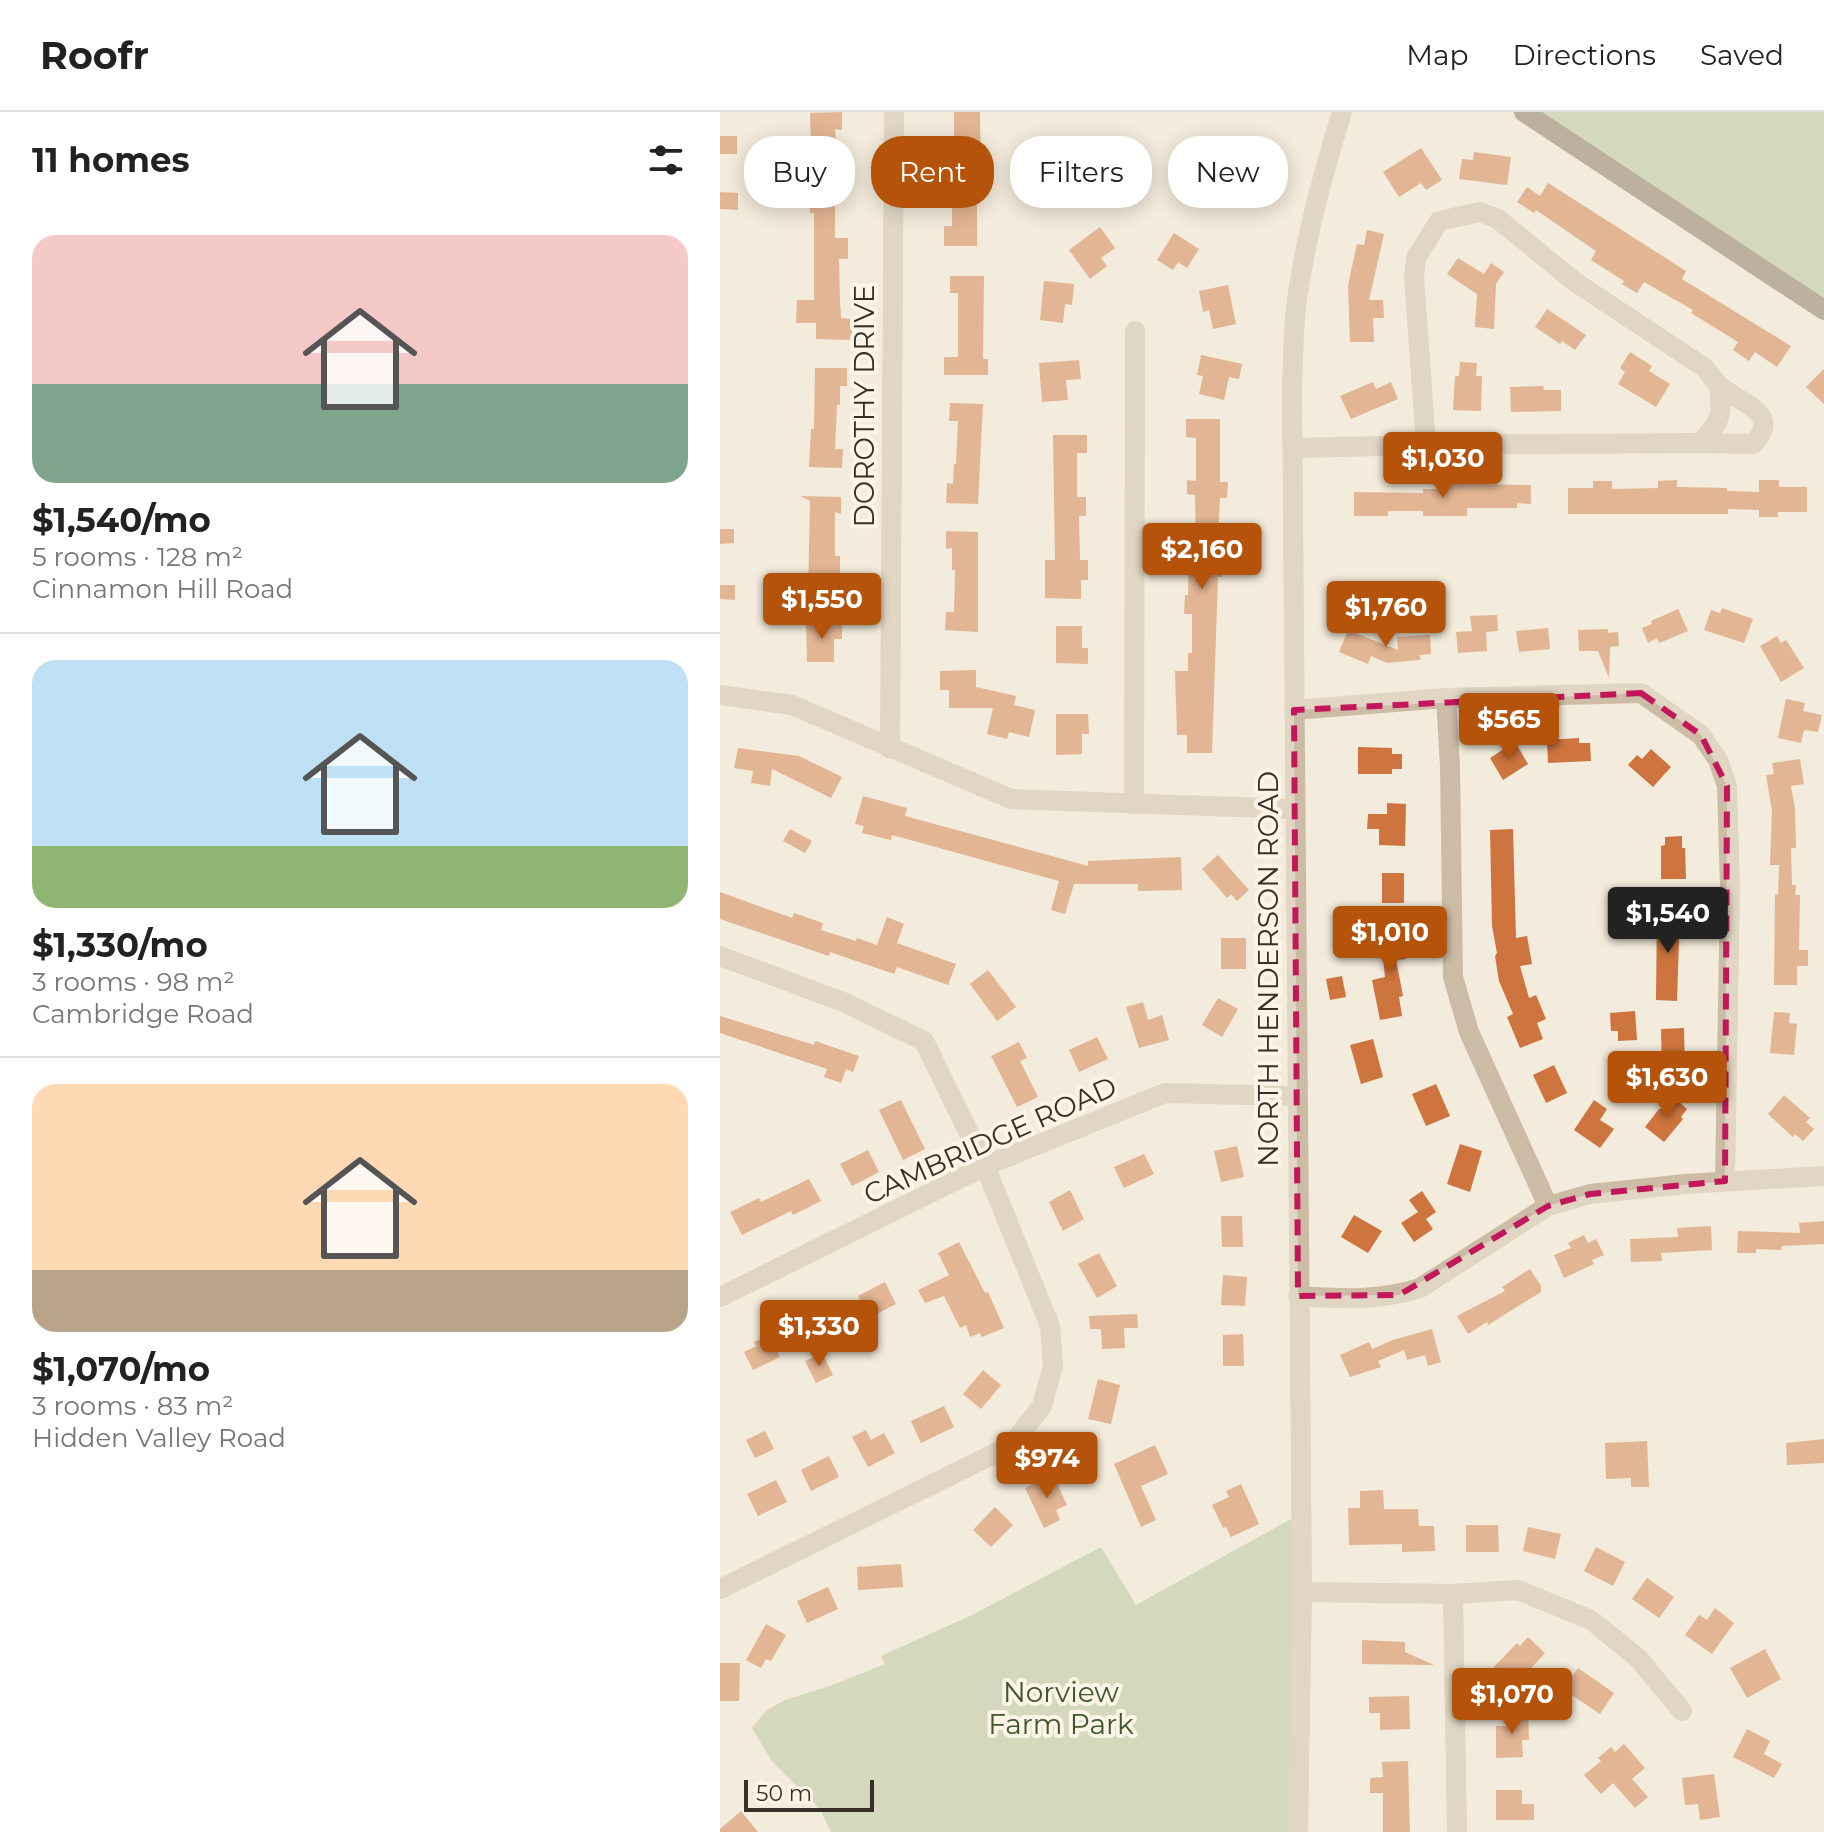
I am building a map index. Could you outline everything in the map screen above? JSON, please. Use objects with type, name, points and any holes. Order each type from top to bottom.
[{"type":"main road","points":[[1524,112],[1824,310]]},
{"type":"street","name":"DOROTHY DRIVE","points":[[890,749],[894,112]]},
{"type":"street","name":"NORTH HENDERSON ROAD","points":[[1298,1832],[1302,1592],[1293,448],[1297,303],[1312,223],[1342,112]]},
{"type":"street","points":[[1293,448],[1753,444],[1764,432],[1764,425],[1757,410],[1719,386],[1705,368],[1575,282],[1498,219],[1480,212],[1439,221],[1416,258],[1414,277],[1426,445]]},
{"type":"street","points":[[1134,804],[1135,331]]},
{"type":"street","points":[[1699,443],[1714,429],[1722,409],[1719,386]]},
{"type":"street","points":[[1294,710],[1446,698],[1641,693],[1701,735],[1718,760],[1727,786],[1730,887],[1725,1181]]},
{"type":"street","points":[[720,695],[792,705],[1011,799],[1295,809]]},
{"type":"street","points":[[1446,698],[1453,977],[1469,1032],[1548,1206]]},
{"type":"street","points":[[720,956],[841,1001],[924,1041],[985,1166],[1050,1326],[1053,1366],[1042,1406],[1010,1446],[720,1589]]},
{"type":"street","name":"CAMBRIDGE ROAD","points":[[720,1297],[985,1166],[1165,1093],[1296,1096]]},
{"type":"street","points":[[1298,1296],[1359,1300],[1399,1295],[1420,1288],[1548,1206],[1605,1192],[1824,1176]]},
{"type":"street","points":[[1302,1592],[1453,1594],[1518,1590],[1591,1620],[1638,1658],[1682,1711]]},
{"type":"street","points":[[1453,1594],[1457,1832]]},
{"type":"highlighted area","points":[[1641,693],[1701,735],[1727,786],[1725,1181],[1590,1194],[1548,1206],[1399,1295],[1298,1296],[1294,710]]},
{"type":"green space","points":[[1524,112],[1824,112],[1824,310]]},
{"type":"green space","name":"Norview Farm Park","points":[[1300,1514],[1297,1832],[831,1832],[820,1809],[771,1760],[752,1728],[767,1710],[785,1700],[885,1664],[881,1656],[972,1615],[1101,1547],[1136,1605]]},
{"type":"building","points":[[842,112],[842,130],[835,129],[836,136],[811,136],[810,113]]},
{"type":"building","points":[[954,112],[980,112],[980,136],[954,136]]},
{"type":"building","points":[[720,136],[737,136],[737,154],[720,154]]},
{"type":"building","points":[[1421,148],[1442,180],[1426,190],[1421,183],[1399,197],[1383,172]]},
{"type":"building","points":[[1474,152],[1511,157],[1507,185],[1459,179],[1462,159],[1473,160]]},
{"type":"building","points":[[1548,183],[1686,271],[1682,279],[1791,346],[1777,367],[1755,352],[1749,361],[1733,350],[1738,342],[1691,313],[1693,310],[1644,282],[1637,293],[1622,284],[1624,281],[1591,260],[1596,251],[1536,210],[1534,213],[1517,202],[1527,187],[1540,196]]},
{"type":"building","points":[[720,192],[738,193],[738,210],[720,209]]},
{"type":"building","points":[[810,208],[835,208],[835,238],[848,238],[848,259],[839,259],[840,301],[841,318],[852,319],[852,340],[816,339],[816,323],[796,323],[797,300],[814,300],[814,213],[810,213]]},
{"type":"building","points":[[952,208],[977,208],[977,246],[944,246],[944,226],[952,226]]},
{"type":"building","points":[[1100,227],[1115,248],[1101,258],[1107,266],[1090,279],[1069,250]]},
{"type":"building","points":[[1367,230],[1384,234],[1369,300],[1383,300],[1384,318],[1373,318],[1374,342],[1350,342],[1348,285],[1357,244],[1364,245]]},
{"type":"building","points":[[1174,233],[1199,249],[1187,268],[1178,262],[1173,270],[1157,260]]},
{"type":"building","points":[[1458,258],[1484,274],[1491,263],[1504,272],[1496,284],[1494,329],[1475,327],[1477,294],[1447,274]]},
{"type":"building","points":[[950,276],[984,276],[983,359],[988,359],[988,375],[944,375],[944,357],[958,357],[958,293],[950,293]]},
{"type":"building","points":[[1044,281],[1074,284],[1072,305],[1065,304],[1063,323],[1040,320]]},
{"type":"building","points":[[1228,285],[1236,324],[1213,329],[1209,310],[1203,312],[1199,291]]},
{"type":"building","points":[[1547,309],[1586,335],[1575,350],[1535,327]]},
{"type":"building","points":[[1630,352],[1652,366],[1649,371],[1670,384],[1656,407],[1618,384],[1625,372],[1620,368]]},
{"type":"building","points":[[1201,355],[1242,364],[1239,379],[1229,377],[1224,400],[1199,394],[1203,376],[1197,375]]},
{"type":"building","points":[[1079,360],[1081,379],[1066,380],[1068,400],[1042,402],[1039,363]]},
{"type":"building","points":[[1460,362],[1477,363],[1476,376],[1482,376],[1481,411],[1453,410],[1455,376],[1459,376]]},
{"type":"building","points":[[815,368],[847,368],[847,386],[840,386],[840,405],[837,405],[835,449],[843,449],[842,468],[809,467],[811,429],[814,429]]},
{"type":"building","points":[[1824,369],[1824,404],[1806,387]]},
{"type":"building","points":[[1373,382],[1376,389],[1391,382],[1398,399],[1351,419],[1340,396]]},
{"type":"building","points":[[1543,386],[1544,390],[1561,390],[1561,411],[1511,412],[1510,387]]},
{"type":"building","points":[[950,403],[983,404],[978,504],[946,503],[947,483],[953,484],[956,464],[958,421],[949,421]]},
{"type":"building","points":[[1186,419],[1220,419],[1220,482],[1228,482],[1227,498],[1220,498],[1218,538],[1222,538],[1222,577],[1218,577],[1212,753],[1187,753],[1187,735],[1177,735],[1175,671],[1188,671],[1188,653],[1192,653],[1192,614],[1184,614],[1189,557],[1196,557],[1195,495],[1187,494],[1187,480],[1196,481],[1196,438],[1186,437]]},
{"type":"building","points":[[1053,435],[1087,435],[1087,453],[1077,453],[1077,497],[1086,497],[1086,516],[1079,516],[1080,560],[1088,560],[1088,580],[1081,580],[1081,599],[1045,598],[1045,560],[1055,560]]},
{"type":"building","points":[[1447,480],[1467,480],[1467,484],[1531,485],[1531,504],[1517,503],[1517,508],[1467,508],[1467,516],[1423,516],[1423,511],[1388,511],[1388,516],[1354,516],[1354,492],[1423,493],[1423,489],[1447,489]]},
{"type":"building","points":[[1677,480],[1677,487],[1759,492],[1759,480],[1779,480],[1779,487],[1807,487],[1807,512],[1778,512],[1778,517],[1759,517],[1759,510],[1728,509],[1728,514],[1568,514],[1568,488],[1593,488],[1593,481],[1612,481],[1612,489],[1658,488],[1658,481]]},
{"type":"building","points":[[800,496],[841,497],[841,514],[835,512],[835,556],[840,556],[840,575],[834,575],[834,595],[808,595],[810,501]]},
{"type":"building","points":[[720,529],[734,529],[734,543],[720,544]]},
{"type":"building","points":[[946,531],[978,532],[978,632],[945,630],[946,612],[954,612],[955,570],[952,570],[952,548],[946,549]]},
{"type":"building","points":[[720,585],[735,585],[735,600],[720,599]]},
{"type":"building","points":[[1722,608],[1753,619],[1744,643],[1704,630],[1711,610],[1720,613]]},
{"type":"building","points":[[1678,609],[1688,631],[1659,643],[1657,638],[1648,643],[1642,628]]},
{"type":"building","points":[[1497,615],[1498,631],[1486,632],[1487,651],[1458,653],[1456,632],[1472,631],[1470,616]]},
{"type":"building","points":[[842,622],[842,639],[834,639],[834,662],[807,662],[806,623]]},
{"type":"building","points":[[1056,626],[1082,626],[1082,648],[1088,648],[1088,664],[1056,663]]},
{"type":"building","points":[[1548,628],[1550,649],[1519,652],[1516,631]]},
{"type":"building","points":[[1608,629],[1608,633],[1618,632],[1619,646],[1610,647],[1609,678],[1598,651],[1579,651],[1578,630]]},
{"type":"building","points":[[1348,630],[1398,650],[1397,637],[1430,635],[1431,654],[1419,655],[1419,660],[1387,663],[1371,656],[1368,664],[1339,652]]},
{"type":"building","points":[[1777,636],[1781,643],[1786,640],[1804,668],[1781,682],[1760,646]]},
{"type":"building","points":[[976,670],[976,687],[1016,696],[1014,705],[1035,710],[1029,737],[1009,732],[1007,739],[987,734],[993,708],[949,708],[949,690],[940,690],[940,671]]},
{"type":"building","points":[[1786,699],[1805,703],[1803,711],[1822,715],[1818,732],[1804,730],[1801,743],[1778,738]]},
{"type":"building","points":[[1056,714],[1088,714],[1089,734],[1082,734],[1082,754],[1056,755]]},
{"type":"building","points":[[1579,738],[1579,743],[1590,743],[1591,761],[1548,763],[1547,740]]},
{"type":"building","points":[[1515,742],[1528,764],[1503,780],[1490,758]]},
{"type":"building","points":[[1358,747],[1392,748],[1392,754],[1402,754],[1402,769],[1392,769],[1392,774],[1358,774]]},
{"type":"building","points":[[738,748],[799,756],[842,777],[831,798],[772,769],[770,786],[751,783],[753,771],[734,768]]},
{"type":"building","points":[[1651,749],[1671,767],[1653,787],[1628,765],[1637,755],[1642,759]]},
{"type":"building","points":[[1800,759],[1804,784],[1791,786],[1796,848],[1791,848],[1792,885],[1796,885],[1795,895],[1800,895],[1799,950],[1808,950],[1808,966],[1797,966],[1797,985],[1774,985],[1775,894],[1778,895],[1779,865],[1770,865],[1772,811],[1766,775],[1774,774],[1772,763]]},
{"type":"building","points":[[863,796],[907,808],[905,816],[1088,866],[1088,861],[1181,857],[1182,890],[1138,891],[1138,884],[1074,884],[1065,914],[1051,910],[1059,881],[892,835],[891,840],[862,833],[864,826],[855,824]]},
{"type":"building","points":[[1387,803],[1406,804],[1405,846],[1379,845],[1379,829],[1367,829],[1368,814],[1387,814]]},
{"type":"building","points":[[790,829],[812,841],[805,853],[783,841]]},
{"type":"building","points":[[1513,829],[1516,938],[1527,936],[1532,964],[1520,966],[1529,998],[1536,995],[1546,1019],[1537,1023],[1543,1039],[1520,1048],[1507,1017],[1513,1014],[1499,981],[1492,926],[1490,830]]},
{"type":"building","points":[[1682,836],[1686,879],[1661,879],[1661,846],[1665,845],[1665,837]]},
{"type":"building","points":[[1218,855],[1249,890],[1237,901],[1231,894],[1227,898],[1202,869]]},
{"type":"building","points":[[1382,873],[1404,873],[1404,903],[1382,903]]},
{"type":"building","points":[[720,892],[792,918],[794,913],[823,923],[821,930],[877,945],[887,917],[904,924],[897,943],[956,964],[948,985],[897,967],[894,974],[830,952],[829,956],[720,919]]},
{"type":"building","points":[[1657,910],[1680,911],[1677,1001],[1656,1000]]},
{"type":"building","points":[[1403,927],[1406,959],[1396,960],[1403,996],[1399,997],[1402,1016],[1380,1020],[1372,980],[1385,977],[1380,930]]},
{"type":"building","points":[[1221,938],[1246,938],[1246,969],[1221,969]]},
{"type":"building","points":[[988,970],[1016,1007],[997,1021],[970,984]]},
{"type":"building","points":[[1342,976],[1346,997],[1330,1000],[1326,979]]},
{"type":"building","points":[[1218,998],[1238,1009],[1222,1037],[1202,1025]]},
{"type":"building","points":[[1143,1002],[1148,1020],[1162,1015],[1169,1040],[1139,1048],[1126,1007]]},
{"type":"building","points":[[1635,1011],[1637,1040],[1618,1041],[1618,1031],[1611,1031],[1610,1013]]},
{"type":"building","points":[[1774,1012],[1790,1013],[1789,1023],[1797,1024],[1794,1055],[1770,1053]]},
{"type":"building","points":[[720,1016],[859,1056],[853,1072],[846,1069],[841,1083],[824,1077],[827,1069],[720,1033]]},
{"type":"building","points":[[1684,1028],[1685,1069],[1662,1069],[1661,1029]]},
{"type":"building","points":[[1097,1037],[1108,1059],[1079,1072],[1069,1050]]},
{"type":"building","points":[[1373,1039],[1383,1077],[1361,1084],[1350,1045]]},
{"type":"building","points":[[1019,1042],[1027,1058],[1020,1061],[1038,1097],[1017,1107],[991,1056]]},
{"type":"building","points":[[1554,1065],[1567,1093],[1546,1103],[1533,1075]]},
{"type":"building","points":[[1436,1084],[1450,1116],[1426,1126],[1412,1094]]},
{"type":"building","points":[[1671,1095],[1687,1109],[1681,1117],[1683,1119],[1664,1142],[1645,1127]]},
{"type":"building","points":[[1784,1095],[1810,1118],[1806,1122],[1814,1129],[1803,1141],[1795,1134],[1793,1137],[1768,1114]]},
{"type":"building","points":[[901,1100],[925,1149],[903,1160],[879,1110]]},
{"type":"building","points":[[1594,1100],[1607,1109],[1600,1120],[1614,1129],[1600,1148],[1574,1130]]},
{"type":"building","points":[[1460,1144],[1482,1151],[1470,1192],[1447,1184]]},
{"type":"building","points":[[1237,1146],[1244,1177],[1221,1182],[1214,1151]]},
{"type":"building","points":[[868,1150],[879,1172],[852,1186],[840,1164]]},
{"type":"building","points":[[1144,1154],[1154,1174],[1124,1188],[1114,1167]]},
{"type":"building","points":[[809,1179],[821,1201],[793,1215],[791,1211],[742,1235],[730,1212],[759,1198],[761,1202]]},
{"type":"building","points":[[1070,1190],[1084,1219],[1063,1231],[1049,1202]]},
{"type":"building","points":[[1422,1191],[1436,1212],[1426,1219],[1433,1229],[1414,1242],[1401,1223],[1418,1212],[1409,1200]]},
{"type":"building","points":[[1354,1215],[1382,1231],[1368,1253],[1341,1237]]},
{"type":"building","points":[[1221,1216],[1242,1216],[1243,1247],[1222,1247]]},
{"type":"building","points":[[1824,1221],[1824,1244],[1737,1253],[1738,1231],[1800,1233],[1799,1223]]},
{"type":"building","points":[[1711,1226],[1712,1250],[1661,1253],[1662,1261],[1631,1262],[1630,1239],[1678,1237],[1677,1228]]},
{"type":"building","points":[[1584,1235],[1588,1243],[1596,1239],[1604,1255],[1592,1260],[1594,1264],[1564,1278],[1554,1255],[1571,1248],[1568,1243]]},
{"type":"building","points":[[959,1242],[985,1293],[988,1292],[1004,1328],[982,1337],[980,1333],[970,1337],[966,1325],[960,1328],[944,1296],[925,1303],[918,1290],[949,1275],[938,1253]]},
{"type":"building","points":[[1099,1253],[1117,1286],[1097,1298],[1078,1264]]},
{"type":"building","points":[[1530,1269],[1541,1286],[1541,1292],[1468,1334],[1457,1316],[1505,1291],[1502,1287]]},
{"type":"building","points":[[1223,1275],[1247,1277],[1245,1306],[1221,1305]]},
{"type":"building","points":[[885,1282],[896,1304],[869,1318],[858,1296]]},
{"type":"building","points":[[828,1309],[839,1331],[811,1345],[799,1322]]},
{"type":"building","points":[[1137,1314],[1138,1328],[1124,1328],[1125,1348],[1102,1349],[1101,1329],[1090,1329],[1089,1316]]},
{"type":"building","points":[[1432,1329],[1441,1362],[1428,1366],[1425,1355],[1407,1360],[1404,1350],[1378,1361],[1381,1367],[1350,1377],[1340,1355],[1369,1342],[1372,1349]]},
{"type":"building","points":[[1243,1334],[1244,1366],[1223,1366],[1223,1335]]},
{"type":"building","points":[[769,1335],[780,1357],[753,1370],[744,1352],[756,1346],[754,1342]]},
{"type":"building","points":[[822,1353],[833,1375],[816,1383],[805,1361]]},
{"type":"building","points":[[983,1370],[1001,1385],[981,1409],[963,1394]]},
{"type":"building","points":[[1098,1379],[1120,1385],[1111,1424],[1088,1419]]},
{"type":"building","points":[[944,1406],[954,1427],[921,1443],[911,1421]]},
{"type":"building","points":[[866,1430],[871,1440],[884,1433],[895,1453],[868,1467],[852,1437]]},
{"type":"building","points":[[765,1431],[774,1449],[755,1458],[746,1440]]},
{"type":"building","points":[[1824,1439],[1824,1463],[1787,1465],[1786,1443]]},
{"type":"building","points":[[1647,1441],[1649,1487],[1631,1487],[1631,1478],[1606,1479],[1605,1443]]},
{"type":"building","points":[[1155,1445],[1168,1474],[1141,1486],[1156,1520],[1141,1527],[1114,1464]]},
{"type":"building","points":[[829,1456],[839,1477],[811,1491],[801,1470]]},
{"type":"building","points":[[1053,1475],[1067,1505],[1056,1510],[1060,1520],[1044,1528],[1025,1488]]},
{"type":"building","points":[[776,1480],[787,1502],[758,1516],[747,1494]]},
{"type":"building","points":[[1241,1484],[1259,1524],[1231,1537],[1212,1505],[1229,1497],[1226,1491]]},
{"type":"building","points":[[1383,1490],[1384,1509],[1418,1509],[1419,1526],[1434,1526],[1435,1551],[1402,1552],[1402,1544],[1349,1545],[1348,1508],[1360,1508],[1360,1491]]},
{"type":"building","points":[[995,1507],[1013,1525],[991,1547],[973,1530]]},
{"type":"building","points":[[1466,1525],[1498,1525],[1499,1552],[1466,1552]]},
{"type":"building","points":[[1528,1527],[1561,1534],[1555,1559],[1523,1551]]},
{"type":"building","points":[[1596,1547],[1625,1562],[1613,1586],[1584,1571]]},
{"type":"building","points":[[901,1564],[903,1587],[858,1590],[857,1567]]},
{"type":"building","points":[[1647,1578],[1674,1597],[1659,1618],[1632,1599]]},
{"type":"building","points":[[828,1587],[838,1609],[807,1623],[797,1601]]},
{"type":"building","points":[[1715,1608],[1734,1623],[1712,1654],[1685,1635],[1699,1615],[1707,1620]]},
{"type":"building","points":[[766,1624],[786,1635],[771,1661],[766,1659],[761,1668],[746,1660]]},
{"type":"building","points":[[1528,1637],[1545,1653],[1514,1687],[1493,1668],[1517,1643],[1520,1646]]},
{"type":"building","points":[[1362,1640],[1405,1642],[1405,1652],[1434,1665],[1362,1664]]},
{"type":"building","points":[[1765,1649],[1781,1679],[1747,1698],[1730,1668]]},
{"type":"building","points":[[720,1663],[740,1663],[739,1701],[720,1701]]},
{"type":"building","points":[[1578,1668],[1614,1693],[1600,1714],[1563,1689]]},
{"type":"building","points":[[1409,1696],[1410,1729],[1380,1730],[1380,1713],[1369,1713],[1369,1697]]},
{"type":"building","points":[[1508,1712],[1528,1712],[1529,1740],[1522,1740],[1523,1757],[1496,1758],[1496,1726],[1508,1726]]},
{"type":"building","points":[[1747,1729],[1770,1741],[1764,1754],[1782,1764],[1774,1778],[1733,1757]]},
{"type":"building","points":[[1624,1744],[1645,1768],[1632,1779],[1648,1797],[1635,1808],[1613,1783],[1601,1794],[1584,1775],[1601,1761],[1598,1758],[1611,1747],[1615,1752]]},
{"type":"building","points":[[1408,1761],[1410,1832],[1383,1832],[1383,1793],[1370,1793],[1370,1778],[1383,1777],[1382,1762]]},
{"type":"building","points":[[1714,1774],[1720,1817],[1700,1820],[1698,1804],[1685,1805],[1682,1778]]},
{"type":"building","points":[[1496,1790],[1522,1790],[1522,1804],[1534,1804],[1534,1820],[1496,1820]]},
{"type":"building","points":[[741,1811],[758,1832],[720,1832],[720,1829]]}]
